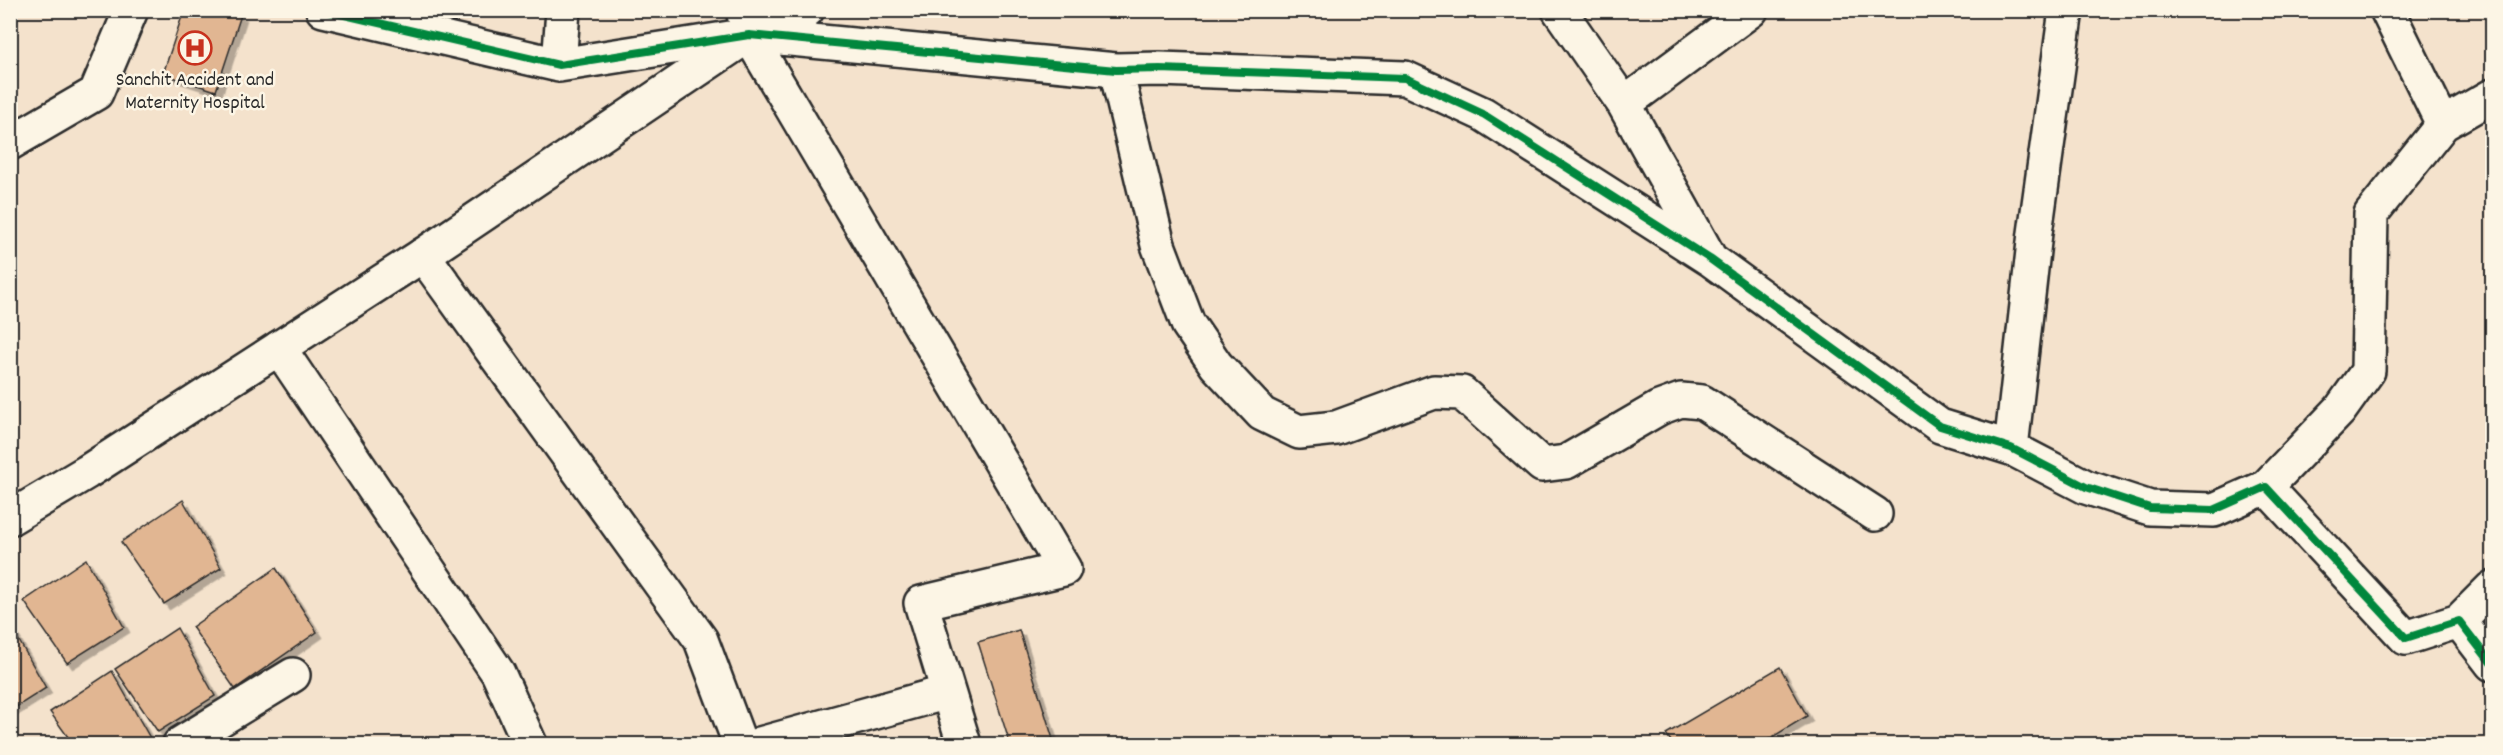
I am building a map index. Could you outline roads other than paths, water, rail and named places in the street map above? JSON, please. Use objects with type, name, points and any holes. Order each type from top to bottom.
[{"type":"street","points":[[10,143],[96,93],[131,10]]},
{"type":"street","points":[[323,10],[559,65],[807,10]]},
{"type":"street","points":[[559,65],[563,10]]},
{"type":"street","points":[[1559,10],[1624,104],[1710,259]]},
{"type":"street","points":[[2011,448],[2035,233],[2066,10]]},
{"type":"street","points":[[2387,10],[2443,124]]},
{"type":"street","points":[[1624,104],[1741,14]]},
{"type":"street","points":[[746,22],[1064,569],[921,603],[964,744]]},
{"type":"street","points":[[10,518],[87,472],[423,255],[746,22],[1116,70],[1160,69],[1405,78],[1483,114],[1710,259],[1940,426],[2011,448],[2086,487],[2150,508],[2214,510],[2266,487],[2340,410],[2368,371],[2371,214],[2443,124],[2493,96]]},
{"type":"street","points":[[1116,70],[1158,245],[1188,324],[1216,365],[1262,414],[1299,432],[1336,429],[1434,392],[1462,393],[1542,465],[1566,462],[1659,408],[1681,400],[1702,402],[1875,514]]},
{"type":"street","points":[[423,255],[701,640],[740,744]]},
{"type":"street","points":[[279,348],[498,673],[530,744]]},
{"type":"street","points":[[2266,487],[2406,639],[2459,621],[2493,588]]},
{"type":"street","points":[[2459,621],[2493,664]]},
{"type":"street","points":[[180,744],[293,675]]},
{"type":"street","points":[[760,744],[948,692]]},
{"type":"place","name":"Sanchit Accident and Maternity Hospital","points":[[195,48]]}]
